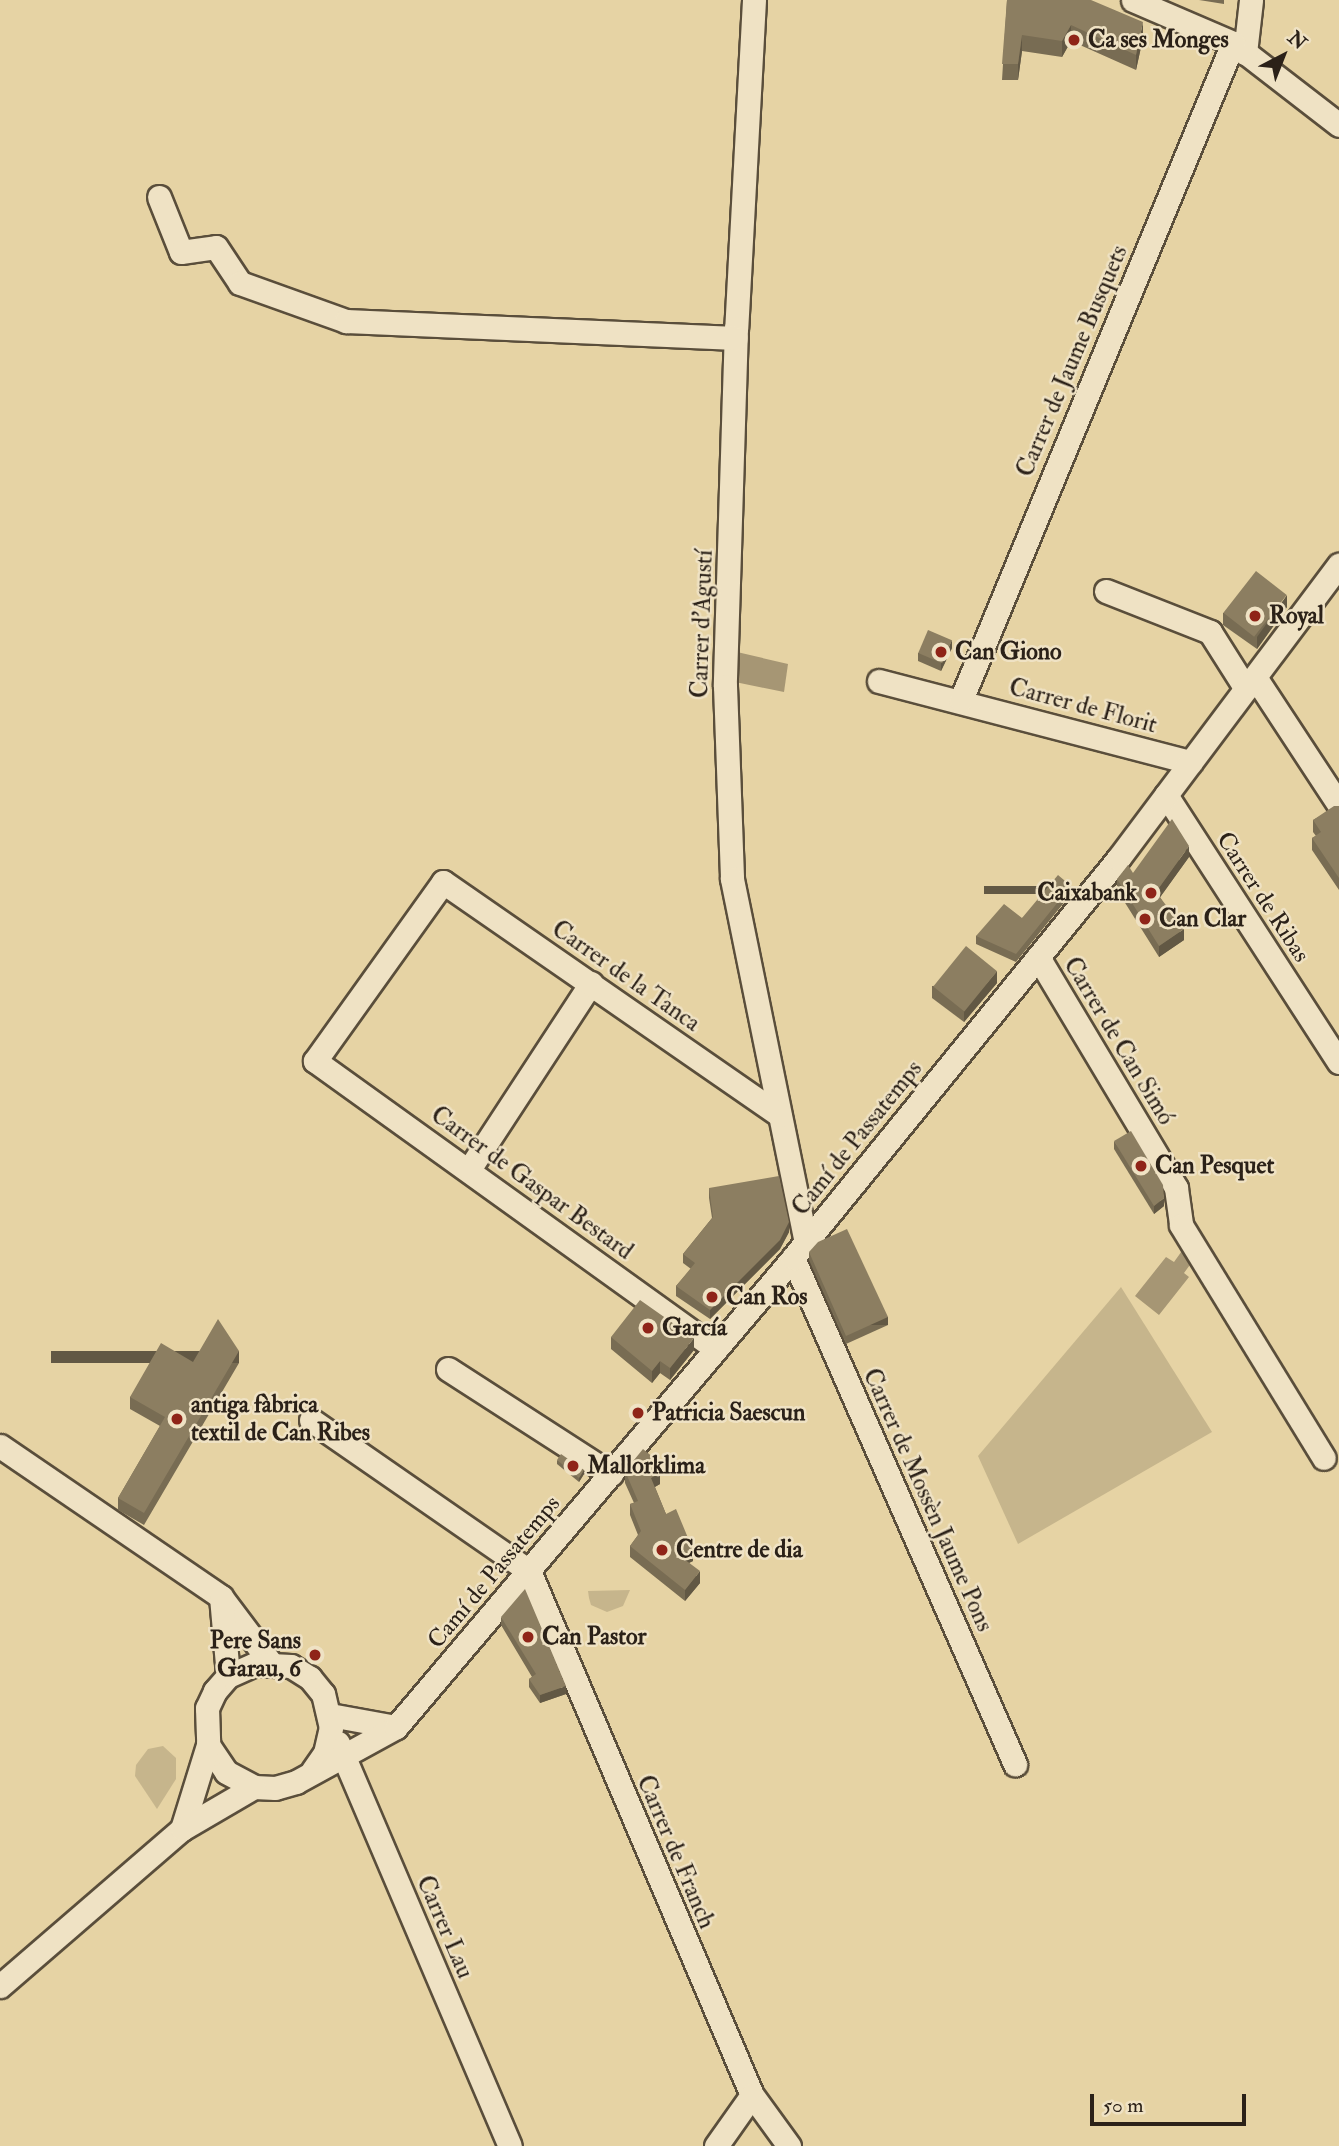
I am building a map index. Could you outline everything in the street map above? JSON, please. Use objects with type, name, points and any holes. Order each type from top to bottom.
[{"type":"street","name":"Carrer d'Agustí","points":[[754,0],[736,338],[725,686],[732,879],[779,1115],[800,1250]]},
{"type":"street","points":[[1133,0],[1239,48],[1339,125]]},
{"type":"street","name":"Carrer de Jaume Busquets","points":[[961,700],[1239,48],[1251,0]]},
{"type":"street","points":[[159,197],[181,252],[216,247],[240,283],[346,321],[736,338]]},
{"type":"street","name":"Camí de Passatemps","points":[[313,1770],[344,1757],[396,1727],[529,1571],[800,1250],[1038,957],[1166,796],[1339,565]]},
{"type":"street","points":[[1106,590],[1210,632],[1251,683],[1339,805]]},
{"type":"street","name":"Carrer de Florit","points":[[879,681],[961,700],[1191,762]]},
{"type":"street","name":"Carrer de Ribas","points":[[1166,796],[1339,1062]]},
{"type":"street","name":"Carrer de la Tanca","points":[[316,1061],[443,882],[779,1115]]},
{"type":"street","name":"Carrer de Can Simó","points":[[1038,957],[1176,1188],[1181,1225],[1324,1458]]},
{"type":"street","points":[[470,1168],[591,983]]},
{"type":"street","name":"Carrer de Gaspar Bestard","points":[[316,1061],[470,1168],[716,1349]]},
{"type":"street","name":"Carrer de Mossèn Jaume Pons","points":[[800,1250],[1015,1764]]},
{"type":"street","points":[[448,1369],[611,1474]]},
{"type":"street","points":[[311,1420],[529,1571]]},
{"type":"street","points":[[0,1446],[221,1597],[270,1662]]},
{"type":"street","name":"Carrer de Franch","points":[[529,1571],[751,2095],[789,2146]]},
{"type":"street","points":[[221,1597],[228,1676]]},
{"type":"street","points":[[182,1829],[208,1745],[207,1708],[228,1676],[241,1668],[270,1662],[291,1666],[310,1678],[323,1694],[331,1721],[325,1753],[313,1770],[275,1788],[254,1787],[226,1772],[208,1745]]},
{"type":"street","points":[[331,1721],[396,1727]]},
{"type":"street","name":"Carrer Lau","points":[[331,1721],[510,2146]]},
{"type":"street","points":[[0,1986],[182,1829],[254,1787]]},
{"type":"street","points":[[716,2146],[751,2095]]},
{"type":"shaded area","points":[[737,652],[788,664],[784,692],[735,682]]},
{"type":"shaded area","points":[[1184,1248],[1192,1262],[1184,1273],[1189,1277],[1159,1315],[1135,1296],[1166,1257],[1174,1262]]},
{"type":"shaded area","points":[[1121,1287],[1212,1432],[1018,1544],[978,1456]]},
{"type":"shaded area","points":[[630,1590],[623,1606],[607,1612],[591,1605],[588,1591]]},
{"type":"shaded area","points":[[163,1746],[176,1758],[176,1779],[157,1809],[135,1776],[136,1765],[148,1749]]},
{"type":"building","name":"Ca ses Monges","points":[[1007,0],[1091,0],[1143,22],[1136,55],[1071,25],[1062,41],[1022,35],[1018,64],[1002,64]]},
{"type":"building","name":"Royal","points":[[1256,571],[1287,595],[1254,637],[1223,613]]},
{"type":"building","points":[[928,630],[952,640],[942,663],[918,653]]},
{"type":"building","points":[[1334,806],[1339,806],[1339,878],[1312,838],[1321,832],[1313,820]]},
{"type":"building","points":[[1172,819],[1189,846],[1156,892],[1184,929],[1159,946],[1117,879],[1128,865],[1133,873]]},
{"type":"building","points":[[1058,875],[1071,886],[1016,954],[976,936],[1004,904],[1022,918]]},
{"type":"building","points":[[966,946],[997,971],[964,1012],[933,986]]},
{"type":"building","name":"Can Pesquet","points":[[1131,1131],[1163,1185],[1164,1198],[1154,1206],[1114,1141]]},
{"type":"building","points":[[779,1176],[789,1222],[780,1240],[710,1310],[676,1286],[695,1263],[683,1254],[713,1217],[709,1188]]},
{"type":"building","points":[[847,1229],[888,1317],[846,1336],[809,1252],[818,1242]]},
{"type":"building","name":"García","points":[[640,1300],[694,1338],[670,1368],[660,1361],[652,1371],[611,1337]]},
{"type":"building","name":"antiga fàbrica textil de Can Ribes","points":[[218,1319],[239,1351],[144,1513],[118,1498],[165,1417],[130,1397],[161,1343],[193,1362]]},
{"type":"building","points":[[643,1449],[660,1463],[660,1473],[651,1478],[666,1514],[676,1509],[693,1550],[680,1556],[700,1571],[685,1590],[630,1546],[641,1531],[630,1504],[638,1501],[625,1471]]},
{"type":"building","points":[[561,1454],[584,1470],[579,1478],[557,1460]]},
{"type":"building","name":"Can Pastor","points":[[525,1589],[566,1686],[540,1695],[529,1679],[536,1674],[501,1617]]},
{"type":"place","name":"Ca ses Monges","points":[[1074,40]]},
{"type":"place","name":"Royal","points":[[1255,616]]},
{"type":"place","name":"Can Giono","points":[[941,652]]},
{"type":"place","name":"Caixabank","points":[[1151,893]]},
{"type":"place","name":"Can Clar","points":[[1145,919]]},
{"type":"place","name":"Can Pesquet","points":[[1141,1166]]},
{"type":"place","name":"Can Ros","points":[[712,1297]]},
{"type":"place","name":"García","points":[[648,1328]]},
{"type":"place","name":"Patricia Saescun","points":[[638,1413]]},
{"type":"place","name":"antiga fàbrica textil de Can Ribes","points":[[177,1419]]},
{"type":"place","name":"Mallorklima","points":[[573,1466]]},
{"type":"place","name":"Centre de dia","points":[[662,1550]]},
{"type":"place","name":"Can Pastor","points":[[528,1637]]},
{"type":"place","name":"Pere Sans Garau, 6","points":[[315,1655]]}]
